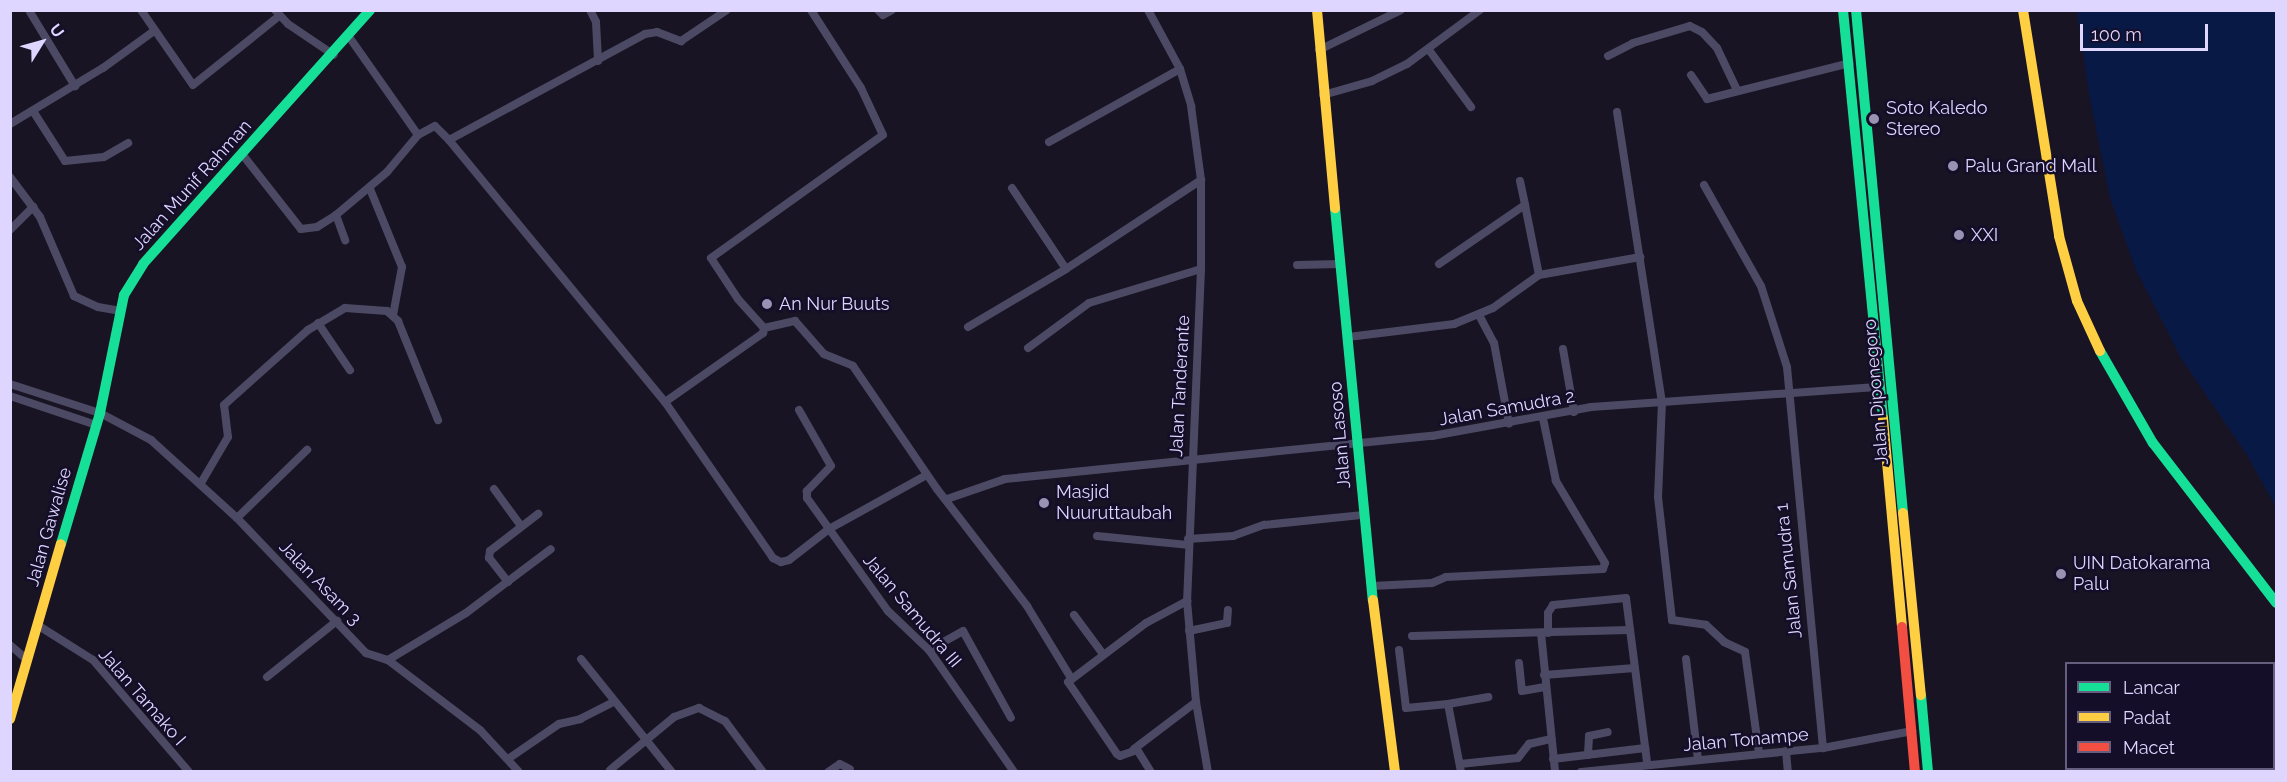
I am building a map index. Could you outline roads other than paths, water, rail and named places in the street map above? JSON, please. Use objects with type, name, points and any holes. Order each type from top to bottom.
[{"type":"main road","name":"Jalan Munif Rahman","points":[[100,413],[124,295],[143,264],[334,55],[370,10]]},
{"type":"main road","name":"Jalan Lasoso","points":[[1317,10],[1363,515],[1395,771]]},
{"type":"main road","name":"Jalan Diponegoro","points":[[1843,10],[1850,63],[1915,771]]},
{"type":"main road","name":"Jalan Diponegoro","points":[[1856,10],[1929,771]]},
{"type":"main road","points":[[2023,10],[2059,236],[2077,301],[2105,362],[2153,443],[2277,603]]},
{"type":"main road","name":"Jalan Gawalise","points":[[10,719],[100,413]]},
{"type":"street","points":[[141,10],[193,85],[277,13],[334,55]]},
{"type":"street","points":[[590,10],[596,22],[598,61]]},
{"type":"street","points":[[449,140],[652,32],[681,41],[726,10]]},
{"type":"street","points":[[764,328],[738,299],[711,258],[883,134],[861,88],[812,10]]},
{"type":"street","points":[[878,10],[883,15],[892,10]]},
{"type":"street","name":"Jalan Tanderante","points":[[1148,10],[1180,69],[1191,106],[1201,180],[1201,269],[1191,460],[1187,601],[1196,702],[1208,771]]},
{"type":"street","points":[[1319,50],[1401,10]]},
{"type":"street","points":[[1323,95],[1372,81],[1429,50],[1480,10]]},
{"type":"street","points":[[30,12],[75,86]]},
{"type":"street","points":[[1608,56],[1633,43],[1690,26],[1702,32],[1718,48],[1737,90]]},
{"type":"street","points":[[10,124],[75,86],[154,31]]},
{"type":"street","points":[[349,38],[418,135]]},
{"type":"street","points":[[1429,50],[1471,107]]},
{"type":"street","points":[[1691,75],[1707,99],[1850,63]]},
{"type":"street","points":[[1049,142],[1180,69]]},
{"type":"street","points":[[33,111],[65,161],[104,157],[128,143]]},
{"type":"street","points":[[1617,112],[1662,402],[1658,497],[1672,620],[1706,625],[1724,642],[1745,652],[1760,753]]},
{"type":"street","points":[[242,154],[301,229],[316,227],[370,189],[418,135],[435,126],[665,402],[773,558],[781,562],[789,560],[828,530],[927,475]]},
{"type":"street","points":[[10,177],[33,207],[74,297],[86,304],[121,311]]},
{"type":"street","points":[[968,327],[1066,270],[1201,180]]},
{"type":"street","points":[[1520,182],[1539,275]]},
{"type":"street","name":"Jalan Samudra 1","points":[[1704,185],[1772,309],[1787,367],[1786,391],[1823,748]]},
{"type":"street","points":[[1012,188],[1066,270]]},
{"type":"street","points":[[370,189],[402,267],[393,315]]},
{"type":"street","points":[[1439,264],[1526,205]]},
{"type":"street","points":[[10,230],[33,207]]},
{"type":"street","points":[[336,215],[345,240]]},
{"type":"street","points":[[1347,337],[1439,327],[1479,315],[1539,275],[1640,257]]},
{"type":"street","points":[[1297,265],[1340,264]]},
{"type":"street","points":[[1028,348],[1089,303],[1201,269]]},
{"type":"street","points":[[201,483],[228,437],[224,405],[318,323],[345,308],[371,307],[393,315],[405,334],[438,420]]},
{"type":"street","points":[[1479,315],[1494,343],[1509,424]]},
{"type":"street","points":[[665,402],[748,345],[764,328],[795,321],[824,354],[849,362],[905,436],[927,475],[1027,606],[1071,678]]},
{"type":"street","points":[[318,323],[350,370]]},
{"type":"street","points":[[1563,350],[1574,412]]},
{"type":"street","name":"Jalan Asam 3","points":[[10,384],[100,413],[151,440],[237,518],[366,653],[388,660],[480,730],[519,771]]},
{"type":"street","name":"Jalan Samudra 2","points":[[1357,445],[1509,424],[1574,412],[1662,402],[1786,391],[1880,387]]},
{"type":"street","points":[[10,396],[96,425]]},
{"type":"street","name":"Jalan Samudra III","points":[[799,410],[830,459],[830,470],[807,490],[807,498],[888,611],[929,650],[1014,771]]},
{"type":"street","points":[[1372,586],[1432,583],[1466,576],[1604,569],[1605,563],[1556,481],[1543,418]]},
{"type":"street","points":[[947,499],[1005,479],[1357,445]]},
{"type":"street","points":[[237,518],[307,450]]},
{"type":"street","points":[[494,489],[521,526]]},
{"type":"street","points":[[508,582],[488,555],[538,514]]},
{"type":"street","points":[[1097,536],[1188,542],[1223,538],[1264,525],[1363,515]]},
{"type":"street","points":[[388,660],[508,582],[551,549]]},
{"type":"street","points":[[1555,771],[1544,675],[1544,633],[1548,613],[1553,605],[1622,596],[1627,599],[1647,763]]},
{"type":"street","points":[[1187,601],[1146,623],[1071,678],[1069,685],[1120,756],[1134,749],[1196,702]]},
{"type":"street","points":[[1189,631],[1227,623],[1228,610]]},
{"type":"street","points":[[1074,615],[1103,654]]},
{"type":"street","points":[[267,677],[337,621]]},
{"type":"street","name":"Jalan Tamako I","points":[[39,626],[93,660],[186,770]]},
{"type":"street","points":[[1412,636],[1630,630]]},
{"type":"street","points":[[929,650],[963,631],[1011,718]]},
{"type":"street","points":[[10,645],[27,660]]},
{"type":"street","points":[[1399,650],[1406,708],[1488,697]]},
{"type":"street","points":[[581,659],[613,702],[672,771]]},
{"type":"street","points":[[1686,659],[1698,759]]},
{"type":"street","points":[[1519,663],[1522,691],[1545,687]]},
{"type":"street","points":[[1544,675],[1635,668]]},
{"type":"street","points":[[508,759],[559,724],[580,719],[613,702]]},
{"type":"street","points":[[1448,704],[1460,768],[1518,758],[1529,744],[1551,739]]},
{"type":"street","points":[[610,770],[680,713],[706,709],[725,721],[763,771]]},
{"type":"street","name":"Jalan Tonampe","points":[[1581,771],[1823,748],[1912,731]]},
{"type":"street","points":[[1588,755],[1589,736],[1608,732]]},
{"type":"street","points":[[1553,759],[1645,748]]},
{"type":"street","points":[[1134,749],[1152,771]]},
{"type":"street","points":[[1786,751],[1788,771]]},
{"type":"street","points":[[828,771],[840,764],[850,769]]},
{"type":"water","points":[[2077,11],[2276,11],[2276,507],[2247,455],[2181,358],[2136,270],[2110,198],[2089,94]]},
{"type":"place","name":"Soto Kaledo Stereo","points":[[1874,119]]},
{"type":"place","name":"Palu Grand Mall","points":[[1953,166]]},
{"type":"place","name":"XXI","points":[[1959,235]]},
{"type":"place","name":"An Nur Buuts","points":[[767,304]]},
{"type":"place","name":"Masjid Nuuruttaubah","points":[[1044,503]]},
{"type":"place","name":"UIN Datokarama Palu","points":[[2061,574]]}]
